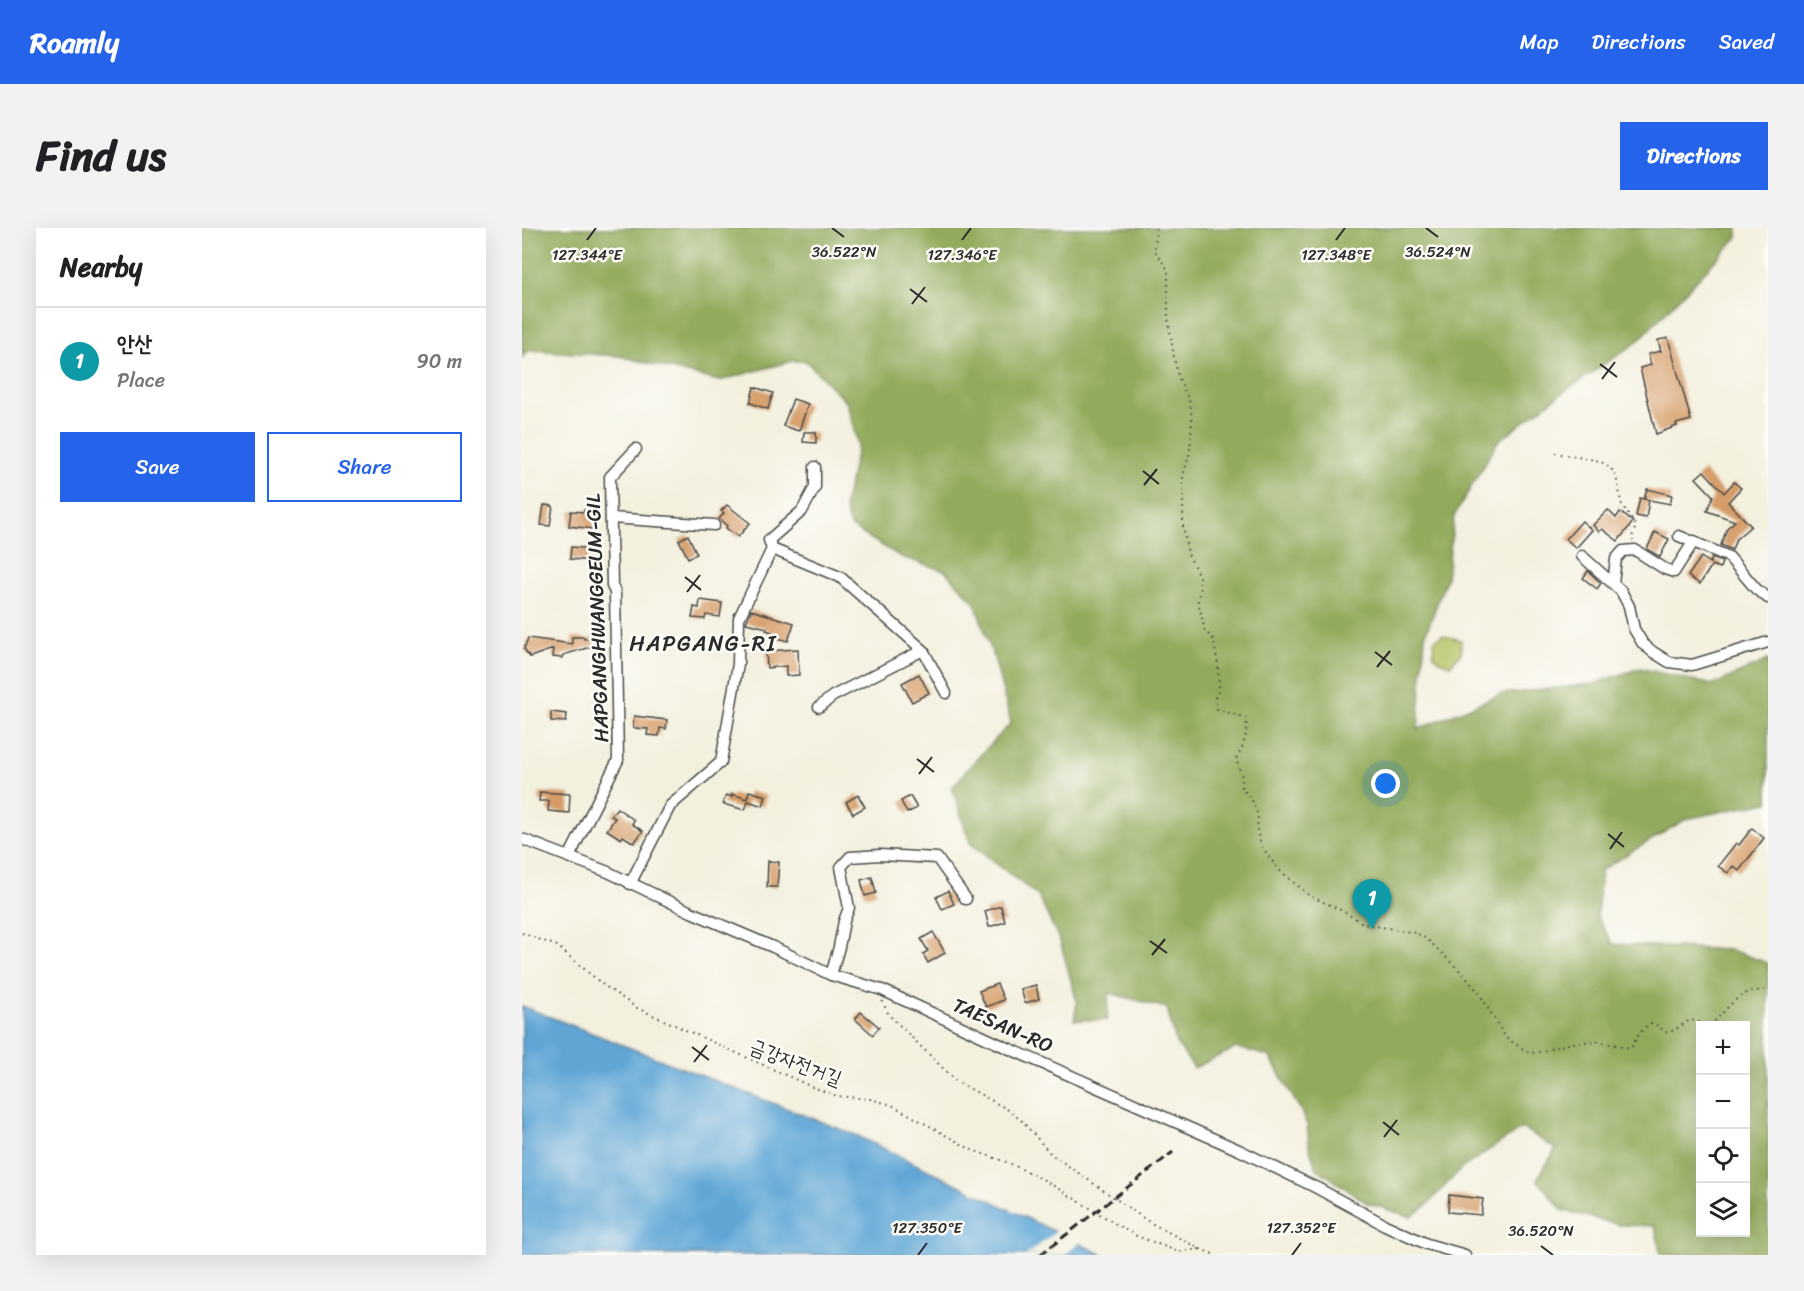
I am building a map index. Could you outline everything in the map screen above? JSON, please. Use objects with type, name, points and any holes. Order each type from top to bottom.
[{"type":"street","name":"HAPGANGHWANGGEUM-GIL","points":[[569,857],[618,760],[610,477],[636,448]]},
{"type":"street","points":[[630,884],[670,806],[721,762],[738,664],[739,618],[772,549],[769,540],[802,512],[815,487],[815,466]]},
{"type":"street","points":[[611,518],[714,525]]},
{"type":"street","points":[[1679,536],[1729,557],[1756,589],[1768,598]]},
{"type":"street","points":[[1613,583],[1616,559],[1623,551],[1635,550],[1665,569],[1674,572],[1694,541]]},
{"type":"street","points":[[772,549],[840,577],[923,650],[946,693]]},
{"type":"street","points":[[1582,556],[1621,591],[1634,629],[1643,644],[1669,662],[1692,665],[1768,642]]},
{"type":"street","points":[[819,707],[833,696],[923,650]]},
{"type":"street","name":"TAESAN-RO","points":[[522,839],[608,872],[831,975],[876,987],[1239,1150],[1396,1230],[1427,1244],[1465,1255]]},
{"type":"street","points":[[831,975],[849,908],[841,867],[849,857],[880,855],[937,858],[966,899]]},
{"type":"path","points":[[1156,228],[1155,251],[1168,270],[1168,318],[1174,357],[1178,376],[1190,403],[1192,420],[1190,452],[1183,476],[1183,526],[1188,554],[1199,576],[1198,601],[1205,631],[1214,639],[1219,689],[1215,698],[1217,709],[1246,718],[1245,738],[1236,759],[1242,776],[1242,788],[1253,802],[1258,815],[1257,832],[1262,847],[1278,869],[1310,896],[1364,924],[1416,933],[1427,939],[1479,993],[1506,1038],[1528,1052],[1535,1053],[1572,1043],[1595,1041],[1631,1048],[1646,1026],[1652,1023],[1663,1031],[1670,1032],[1691,1020],[1711,1025],[1732,1002],[1749,991],[1768,991]]},
{"type":"path","points":[[1555,453],[1600,461],[1611,468],[1618,483],[1621,503],[1636,526],[1632,537],[1635,550]]},
{"type":"path","name":"금강자전거길","points":[[522,933],[557,946],[602,984],[637,1008],[812,1087],[837,1096],[870,1099],[892,1105],[972,1150],[1034,1174],[1117,1226],[1155,1244],[1179,1252],[1200,1250]]},
{"type":"path","name":"금강자전거길","points":[[876,987],[889,1015],[956,1082],[1007,1108],[1022,1121],[1051,1154],[1149,1222],[1200,1250],[1216,1255]]},
{"type":"green space","points":[[522,228],[1738,228],[1737,238],[1636,343],[1558,396],[1498,441],[1454,516],[1447,577],[1425,636],[1418,729],[1501,694],[1593,684],[1640,668],[1713,685],[1768,660],[1768,802],[1686,819],[1601,870],[1597,917],[1613,944],[1731,950],[1768,963],[1768,1255],[1661,1255],[1655,1226],[1620,1225],[1562,1210],[1537,1179],[1556,1149],[1522,1128],[1461,1169],[1426,1206],[1411,1217],[1367,1203],[1316,1168],[1309,1146],[1307,1125],[1269,1056],[1236,1048],[1194,1068],[1176,1043],[1167,1008],[1109,993],[1107,1020],[1074,1020],[1077,1002],[1060,941],[1038,896],[970,843],[952,788],[1011,723],[995,661],[975,603],[945,571],[901,557],[850,526],[844,507],[858,445],[847,403],[806,361],[792,361],[719,381],[619,356],[530,350],[522,357]]},
{"type":"green space","points":[[1442,635],[1461,640],[1461,653],[1450,665],[1439,661],[1433,653],[1434,641]]},
{"type":"water","points":[[522,1006],[858,1136],[1103,1255],[522,1255]]},
{"type":"pier","points":[[1058,1230],[1082,1241],[1064,1255],[1026,1255]]},
{"type":"building","points":[[1668,338],[1691,420],[1676,424],[1677,426],[1656,434],[1640,368],[1651,365],[1648,354],[1661,351],[1658,340]]},
{"type":"building","points":[[754,387],[773,393],[768,409],[750,403]]},
{"type":"building","points":[[793,399],[808,404],[799,431],[783,426]]},
{"type":"building","points":[[804,432],[816,432],[816,443],[803,442]]},
{"type":"building","points":[[1704,471],[1724,493],[1734,482],[1741,488],[1728,502],[1751,526],[1736,539],[1732,550],[1721,545],[1727,528],[1735,521],[1707,511],[1713,496],[1696,478]]},
{"type":"building","points":[[1647,489],[1672,495],[1670,504],[1644,499]]},
{"type":"building","points":[[1640,498],[1649,500],[1646,518],[1636,516]]},
{"type":"building","points":[[544,505],[553,506],[550,526],[541,525]]},
{"type":"building","points":[[727,505],[750,523],[738,537],[719,519],[724,513],[721,511]]},
{"type":"building","points":[[584,510],[595,511],[593,529],[569,526],[571,511],[584,512]]},
{"type":"building","points":[[1608,510],[1616,518],[1620,512],[1633,522],[1618,541],[1602,529],[1599,532],[1593,525]]},
{"type":"building","points":[[1582,521],[1592,530],[1576,548],[1566,539]]},
{"type":"building","points":[[1655,532],[1669,539],[1660,557],[1647,549]]},
{"type":"building","points":[[688,535],[697,554],[688,558],[679,540]]},
{"type":"building","points":[[571,547],[594,549],[593,561],[570,559]]},
{"type":"building","points":[[1701,557],[1710,563],[1712,558],[1722,562],[1720,568],[1712,565],[1700,584],[1688,576]]},
{"type":"building","points":[[1588,571],[1601,583],[1597,589],[1583,578]]},
{"type":"building","points":[[700,600],[722,603],[720,617],[706,615],[705,619],[692,618],[694,607],[699,608]]},
{"type":"building","points":[[751,610],[794,623],[788,641],[771,636],[772,632],[766,630],[767,628],[746,623]]},
{"type":"building","points":[[572,637],[596,638],[597,645],[563,655],[562,658],[552,657],[553,649],[530,657],[524,649],[528,638],[572,644]]},
{"type":"building","points":[[798,649],[799,675],[786,676],[786,666],[767,668],[766,651]]},
{"type":"building","points":[[919,674],[929,693],[912,702],[902,683]]},
{"type":"building","points":[[551,712],[567,714],[566,722],[551,721]]},
{"type":"building","points":[[634,716],[667,720],[666,729],[660,728],[659,736],[647,735],[648,729],[633,728]]},
{"type":"building","points":[[749,791],[766,796],[763,806],[748,801],[745,810],[723,804],[726,795],[732,797],[732,794],[747,799]]},
{"type":"building","points":[[540,792],[570,794],[569,813],[548,811],[549,801],[539,801]]},
{"type":"building","points":[[858,795],[865,807],[853,814],[846,802]]},
{"type":"building","points":[[910,796],[917,808],[907,813],[901,801]]},
{"type":"building","points":[[617,808],[634,820],[632,824],[643,831],[634,843],[623,836],[621,839],[607,830],[615,818],[611,816]]},
{"type":"building","points":[[1752,828],[1764,838],[1739,871],[1733,866],[1728,873],[1718,866],[1736,843],[1739,845]]},
{"type":"building","points":[[768,861],[779,862],[777,887],[767,887]]},
{"type":"building","points":[[872,877],[876,893],[865,896],[861,880]]},
{"type":"building","points":[[948,891],[954,904],[942,909],[936,897]]},
{"type":"building","points":[[1001,906],[1005,922],[989,927],[985,911]]},
{"type":"building","points":[[933,932],[945,953],[928,963],[923,954],[928,951],[921,939]]},
{"type":"building","points":[[997,984],[1004,1000],[986,1007],[979,991]]},
{"type":"building","points":[[1036,985],[1039,999],[1025,1003],[1021,989]]},
{"type":"building","points":[[861,1012],[879,1027],[873,1035],[855,1019]]},
{"type":"building","points":[[1449,1195],[1483,1199],[1481,1215],[1448,1212]]},
{"type":"railway","points":[[1040,1255],[1173,1152]]},
{"type":"place","name":"안산","points":[[1372,929]]},
{"type":"district","name":"HAPGANG-RI","points":[[703,643]]}]
